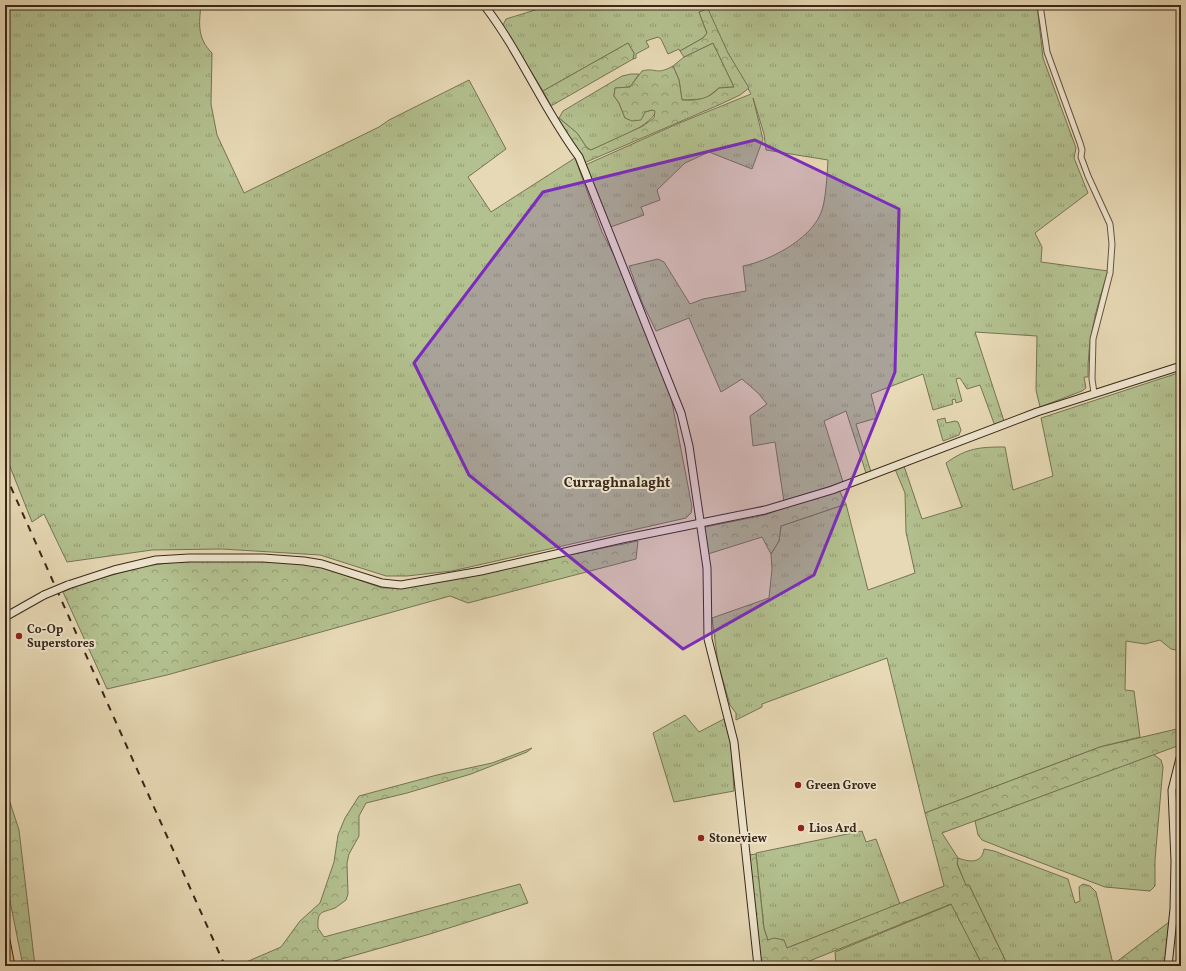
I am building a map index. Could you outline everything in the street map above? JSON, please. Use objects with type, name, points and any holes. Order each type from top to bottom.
[{"type":"highway","points":[[5,940],[10,966]]},
{"type":"street","points":[[484,5],[513,46],[558,129],[579,157],[681,413],[689,446],[707,568],[708,639],[734,742],[758,966]]},
{"type":"street","points":[[1040,5],[1047,52],[1052,69],[1080,143],[1082,150],[1081,157],[1088,176],[1110,224],[1112,244],[1110,273],[1093,339],[1092,379],[1094,393]]},
{"type":"street","points":[[5,618],[44,595],[68,585],[114,570],[156,560],[196,558],[263,558],[304,561],[322,564],[382,583],[401,585],[481,571],[622,539],[765,510],[832,490],[1037,412],[1181,366]]},
{"type":"street","points":[[1168,966],[1174,909],[1176,861],[1172,790],[1181,754]]},
{"type":"highlighted area","points":[[755,140],[899,209],[895,372],[814,575],[683,649],[469,475],[414,363],[543,192]]},
{"type":"green space","points":[[5,5],[201,5],[201,36],[212,53],[211,104],[217,135],[244,193],[379,127],[389,120],[469,80],[506,149],[468,177],[491,212],[575,158],[602,232],[620,267],[671,397],[692,507],[691,513],[686,518],[452,571],[407,576],[386,576],[320,555],[222,549],[152,550],[67,562],[44,514],[32,522],[5,454]]},
{"type":"green space","points":[[544,5],[1037,5],[1043,58],[1076,148],[1074,158],[1088,193],[1035,233],[1042,247],[1041,262],[1108,271],[1091,336],[1088,377],[1084,377],[1086,388],[1082,391],[1040,407],[1036,390],[1037,336],[975,332],[1004,421],[995,426],[980,385],[967,389],[960,378],[956,379],[962,401],[956,403],[955,399],[952,400],[953,404],[933,410],[923,374],[871,394],[877,418],[856,424],[871,472],[866,473],[846,411],[824,421],[843,482],[784,502],[775,442],[753,446],[750,416],[767,404],[758,393],[742,379],[721,392],[689,318],[656,331],[642,302],[629,266],[658,259],[664,262],[690,304],[703,299],[746,291],[743,266],[764,259],[787,248],[798,241],[815,224],[824,204],[828,160],[766,150],[764,134],[753,98],[763,139],[752,169],[709,152],[685,163],[657,190],[660,200],[641,207],[644,215],[608,228],[583,166],[677,124],[751,94],[728,53],[699,12],[707,33],[703,38],[680,51],[679,49],[668,54],[661,39],[658,37],[646,41],[649,47],[636,54],[636,58],[633,59],[634,53],[628,43],[543,91],[503,25],[506,19],[535,10]]},
{"type":"green space","points":[[708,9],[728,53],[749,88],[740,95],[721,104],[584,163],[556,119],[559,118],[577,133],[587,148],[591,150],[643,126],[654,118],[655,111],[652,110],[645,112],[641,120],[632,121],[625,118],[619,103],[614,96],[615,88],[630,87],[642,71],[659,71],[673,66],[679,80],[682,100],[693,100],[707,97],[719,88],[734,87],[713,43],[684,57],[680,51],[703,38],[707,33],[699,12]]},
{"type":"green space","points":[[628,43],[634,53],[633,59],[551,106],[543,91]]},
{"type":"green space","points":[[713,43],[734,87],[719,88],[705,99],[682,100],[679,80],[673,66],[684,57]]},
{"type":"green space","points":[[639,74],[630,87],[615,88],[614,96],[619,103],[625,118],[652,110],[656,111],[646,123],[628,134],[591,150],[587,148],[577,133],[559,118],[563,111],[622,76]]},
{"type":"green space","points":[[1181,372],[1181,651],[1171,649],[1160,640],[1145,644],[1126,641],[1125,690],[1134,691],[1140,737],[1100,747],[925,813],[887,658],[762,704],[762,707],[736,720],[736,713],[730,705],[718,663],[712,618],[769,598],[772,569],[771,554],[779,541],[781,526],[846,504],[868,590],[915,573],[906,532],[905,493],[895,469],[904,466],[922,519],[962,507],[946,463],[967,451],[988,447],[1005,447],[1013,490],[1053,476],[1041,418]]},
{"type":"green space","points":[[945,418],[946,423],[955,421],[958,422],[961,430],[959,435],[943,441],[937,420]]},
{"type":"green space","points":[[838,488],[846,504],[781,526],[779,541],[771,554],[762,537],[708,554],[703,531],[705,527],[765,515]]},
{"type":"green space","points":[[638,541],[636,559],[468,603],[450,596],[167,675],[107,689],[63,592],[84,583],[144,566],[177,562],[214,561],[279,562],[319,566],[382,588],[404,588]]},
{"type":"green space","points":[[685,715],[699,732],[724,719],[731,744],[734,791],[674,802],[653,733]]},
{"type":"green space","points":[[1181,728],[1180,745],[942,833],[958,858],[957,864],[966,885],[969,885],[1008,966],[983,966],[951,904],[797,966],[761,966],[749,855],[756,854],[764,929],[768,940],[774,938],[784,940],[787,948],[944,886],[925,813],[1100,747]]},
{"type":"green space","points":[[532,748],[527,752],[471,774],[407,793],[366,803],[359,816],[359,836],[349,854],[347,863],[348,894],[346,900],[335,908],[321,913],[318,918],[318,928],[324,937],[520,884],[528,903],[430,934],[317,966],[246,966],[244,963],[281,947],[300,921],[320,903],[334,862],[338,835],[345,818],[359,796],[437,775],[492,763]]},
{"type":"green space","points":[[1153,754],[1161,760],[1163,767],[1155,860],[1155,886],[1150,891],[1105,887],[982,840],[978,835],[975,821]]},
{"type":"green space","points":[[5,787],[19,830],[35,966],[23,966],[5,876]]},
{"type":"green space","points":[[862,831],[866,842],[876,839],[900,904],[787,948],[768,940],[764,929],[756,853]]},
{"type":"green space","points":[[984,849],[994,851],[1068,879],[1075,903],[1080,901],[1079,887],[1083,884],[1090,886],[1096,892],[1113,964],[1111,966],[1008,966],[969,885],[966,886],[957,863],[958,858],[971,861],[978,859],[983,854]]},
{"type":"green space","points":[[952,904],[983,966],[836,966],[835,952]]},
{"type":"green space","points":[[1173,919],[1168,966],[1111,966]]},
{"type":"railway","points":[[5,474],[225,966]]},
{"type":"place","name":"Co-Op Superstores","points":[[19,636]]},
{"type":"place","name":"Green Grove","points":[[798,785]]},
{"type":"place","name":"Lios Ard","points":[[801,828]]},
{"type":"place","name":"Stoneview","points":[[701,838]]},
{"type":"district","name":"Curraghnalaght","points":[[617,482]]}]
